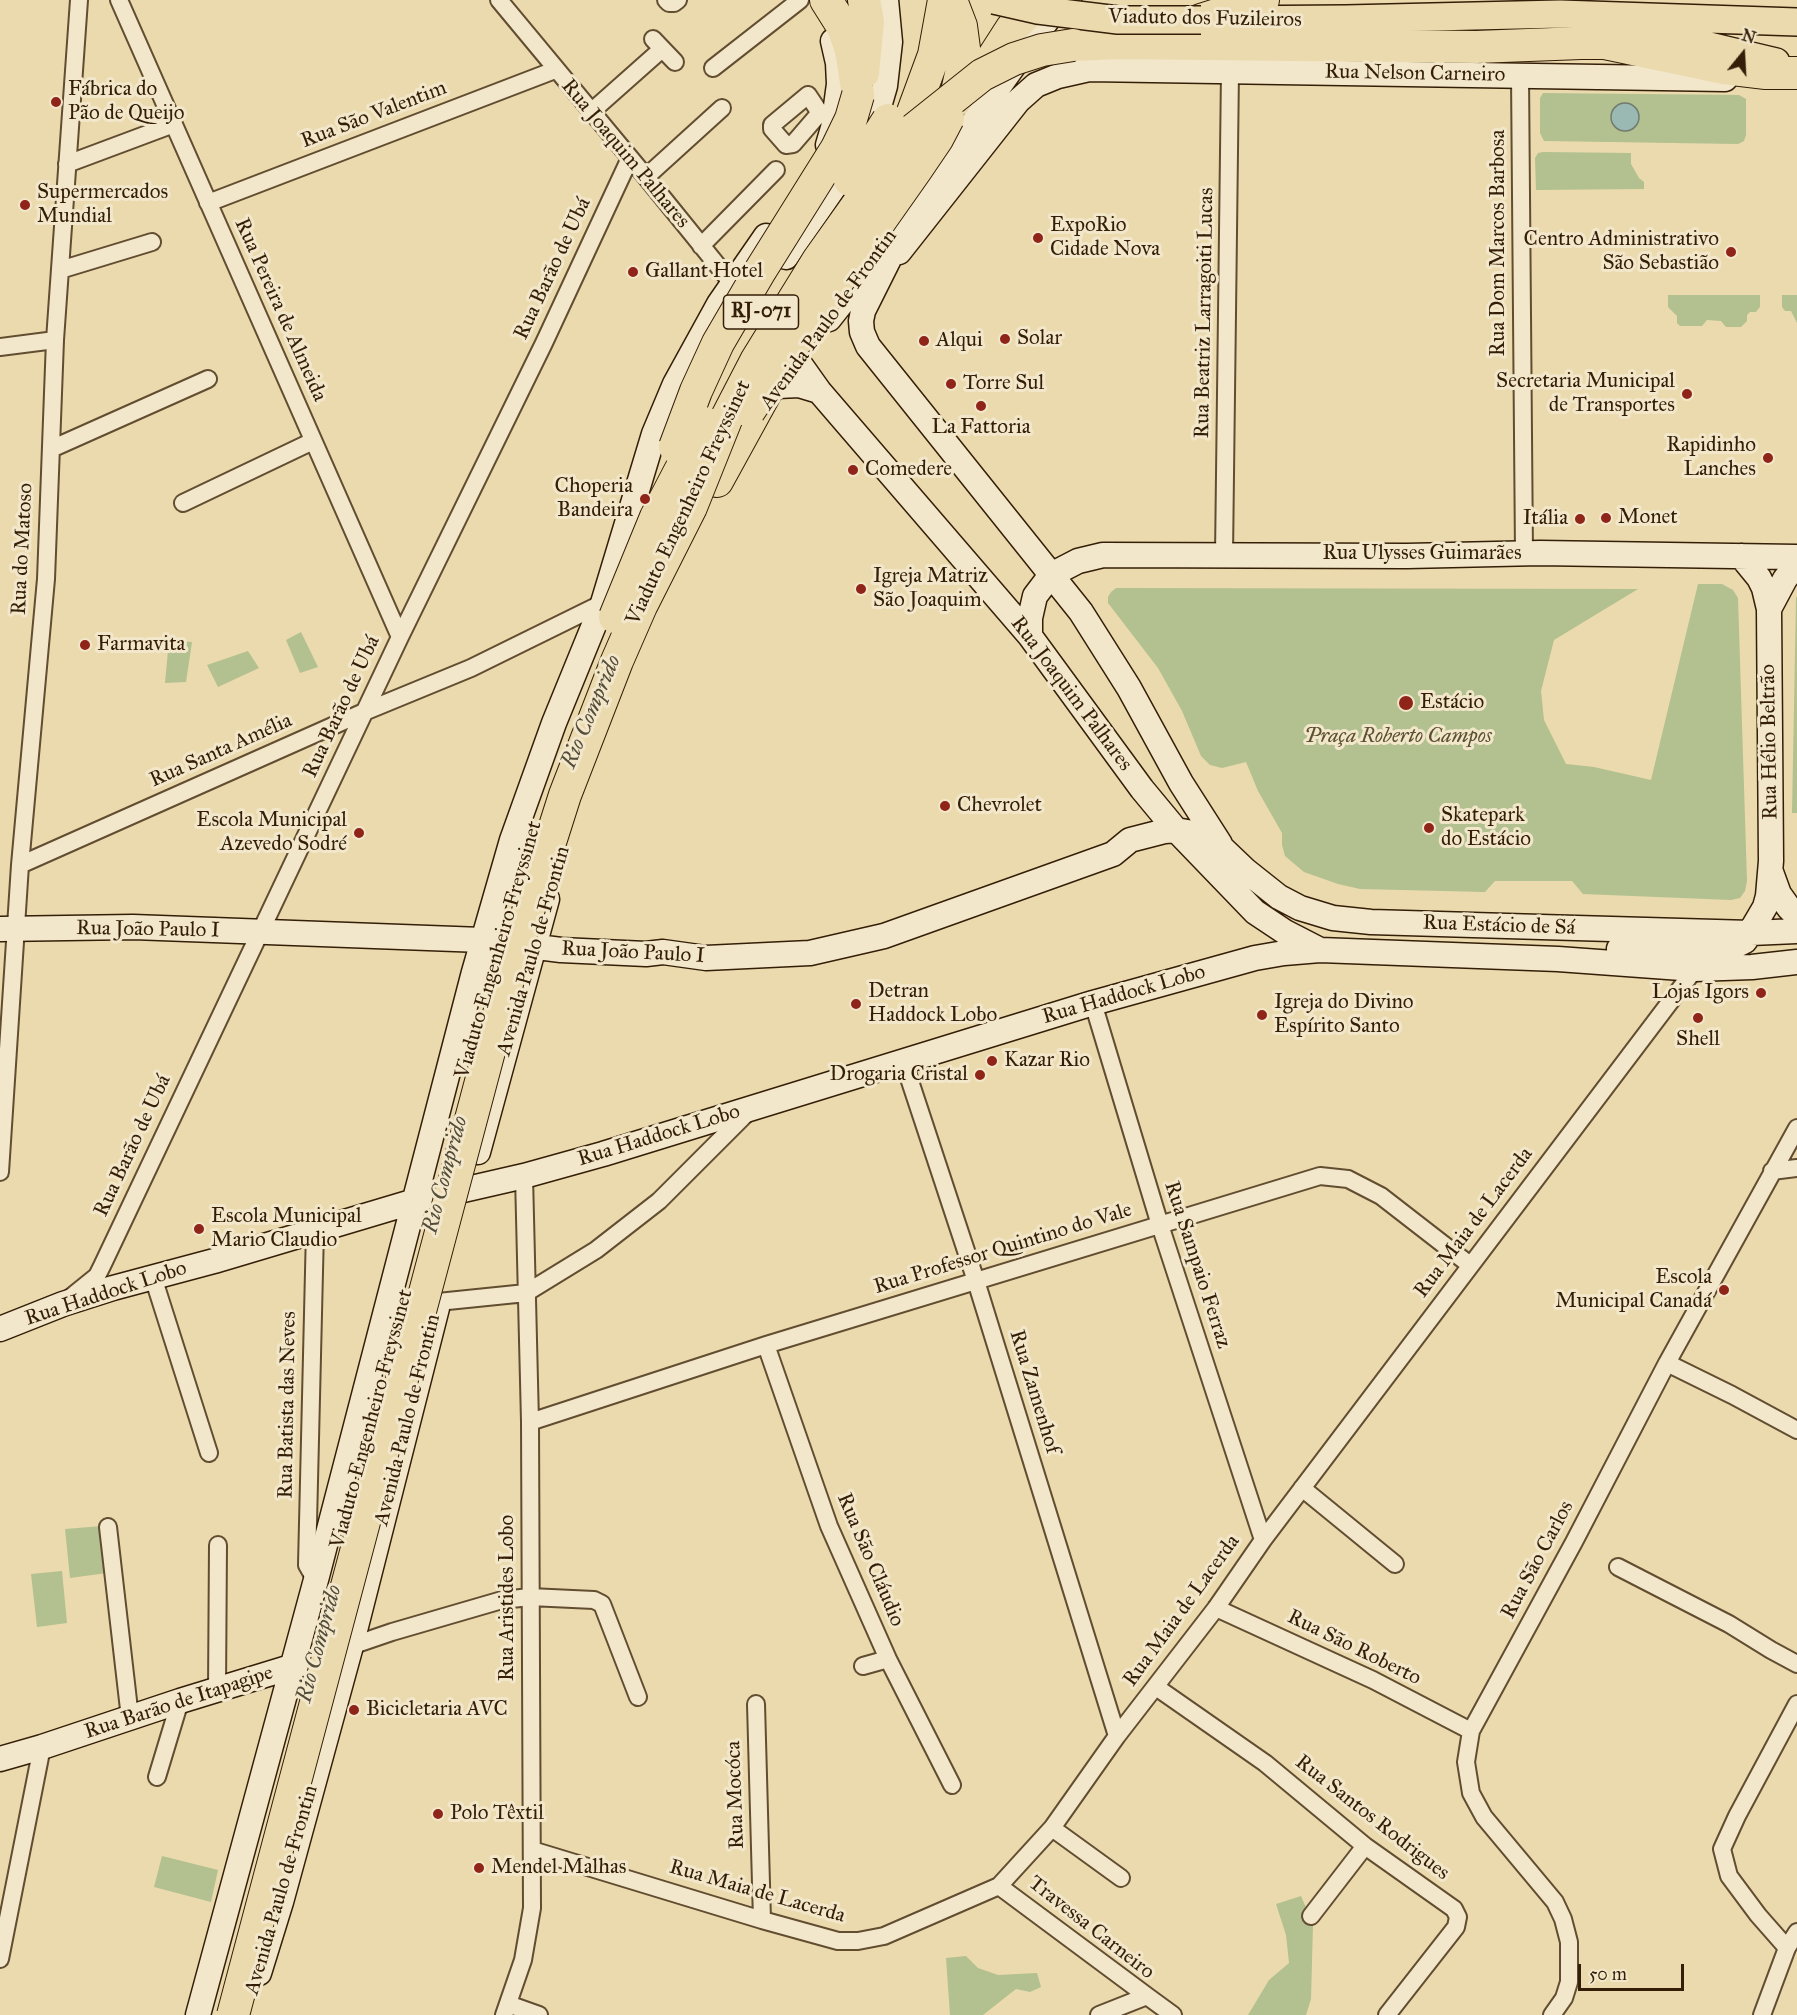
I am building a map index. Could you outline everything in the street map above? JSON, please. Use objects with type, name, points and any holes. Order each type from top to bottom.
[{"type":"highway","points":[[656,517],[661,491],[682,424],[718,343],[837,148],[851,119],[848,100],[851,50],[865,12],[826,0]]},
{"type":"highway","name":"RJ-071","points":[[898,127],[932,0]]},
{"type":"highway","points":[[711,473],[766,392],[785,353],[894,177],[913,112],[934,55],[944,0]]},
{"type":"highway","points":[[691,507],[753,404],[937,140],[951,111],[964,56],[961,26],[951,0]]},
{"type":"highway","name":"RJ-071","points":[[898,127],[926,102],[934,79],[951,0]]},
{"type":"highway","points":[[951,111],[985,70],[1012,28],[1035,6],[1045,0]]},
{"type":"highway","points":[[1201,20],[1260,1]]},
{"type":"highway","points":[[898,127],[982,75],[1014,59],[1042,50],[1073,45],[1117,43],[1476,47],[1581,43],[1605,44],[1725,68],[1797,75]]},
{"type":"highway","name":"Viaduto Engenheiro Freyssinet","points":[[233,2015],[517,946],[546,850],[617,661],[691,507],[727,417],[766,343],[898,127]]},
{"type":"highway","name":"Viaduto Engenheiro Freyssinet","points":[[213,2015],[520,868],[567,732],[656,517],[740,348],[787,269],[834,203],[898,127]]},
{"type":"main road","name":"Avenida Paulo de Frontin","points":[[246,2015],[281,1902],[350,1646],[438,1302],[631,600],[644,466],[654,434],[675,384],[732,285],[823,155],[833,128],[848,100],[839,84],[838,63],[827,24],[815,0]]},
{"type":"main road","name":"Viaduto dos Fuzileiros","points":[[994,0],[1038,10],[1118,20],[1346,20],[1560,14]]},
{"type":"main road","name":"Avenida Paulo de Frontin","points":[[198,2015],[293,1667],[482,940],[512,840],[555,723],[711,473],[797,360],[879,266],[914,219],[1032,40],[1049,18],[1069,0]]},
{"type":"main road","points":[[1648,0],[1674,11],[1709,18]]},
{"type":"main road","name":"Avenida Paulo de Frontin","points":[[654,434],[713,360],[859,151],[878,110],[885,86],[890,42],[865,12]]},
{"type":"main road","points":[[1560,14],[1797,22]]},
{"type":"main road","points":[[1560,14],[1634,28],[1797,66]]},
{"type":"main road","name":"Rua Nelson Carneiro","points":[[1036,85],[1058,76],[1089,69],[1772,80],[1797,75]]},
{"type":"main road","name":"Avenida Paulo de Frontin","points":[[914,219],[1004,116],[1036,85]]},
{"type":"main road","points":[[879,266],[914,219]]},
{"type":"main road","name":"Rua Joaquim Palhares","points":[[879,266],[861,321],[862,332],[868,345],[1081,612],[1129,688],[1181,783],[1223,849]]},
{"type":"main road","name":"Rua Joaquim Palhares","points":[[797,360],[819,392],[1030,636],[1142,789],[1176,830],[1255,912],[1285,932],[1320,950]]},
{"type":"main road","points":[[778,386],[799,385],[819,392]]},
{"type":"main road","points":[[644,466],[678,457],[694,459],[711,473]]},
{"type":"main road","name":"Rua Ulysses Guimarães","points":[[1051,575],[1078,561],[1103,555],[1524,554],[1797,557]]},
{"type":"main road","name":"Rua Hélio Beltrão","points":[[1741,556],[1759,578],[1769,609],[1771,870],[1765,907],[1751,933]]},
{"type":"main road","points":[[1769,609],[1776,593],[1797,564]]},
{"type":"main road","points":[[1030,636],[1030,618],[1035,596],[1051,575]]},
{"type":"main road","points":[[1130,840],[1140,824],[1142,789]]},
{"type":"main road","name":"Rua João Paulo I","points":[[8,929],[133,927],[482,940],[534,947],[646,954],[663,952],[706,958],[810,953],[884,936],[1113,854],[1130,840],[1165,831],[1176,830],[1198,834],[1223,849]]},
{"type":"main road","points":[[512,840],[561,848]]},
{"type":"main road","name":"Rua Estácio de Sá","points":[[1223,849],[1245,870],[1280,897],[1300,908],[1333,918],[1371,922],[1751,933],[1797,931]]},
{"type":"main road","points":[[1771,870],[1779,894],[1797,916]]},
{"type":"main road","points":[[1558,959],[1623,949],[1731,948],[1745,941],[1751,933]]},
{"type":"main road","name":"Rua Estácio de Sá","points":[[1320,950],[1558,959],[1695,969],[1752,967],[1797,962]]},
{"type":"main road","name":"Rua Haddock Lobo","points":[[0,1329],[63,1304],[105,1282],[153,1277],[415,1201],[524,1176],[603,1154],[1093,1003],[1255,958],[1284,952],[1320,950]]},
{"type":"main road","name":"Rua Barão de Itapagipe","points":[[0,1759],[293,1667],[350,1646]]},
{"type":"main road","points":[[232,1888],[281,1902]]},
{"type":"street","name":"Rua do Matoso","points":[[0,1173],[8,929],[20,864],[46,579],[56,340],[79,0]]},
{"type":"street","name":"Rua Pereira de Almeida","points":[[119,0],[400,637]]},
{"type":"street","name":"Rua Joaquim Palhares","points":[[499,0],[732,285],[752,306]]},
{"type":"street","points":[[666,0],[669,3],[678,0]]},
{"type":"street","points":[[713,68],[800,0]]},
{"type":"street","points":[[591,112],[657,44],[675,62]]},
{"type":"street","name":"Rua São Valentim","points":[[208,203],[555,70]]},
{"type":"street","name":"Rua Beatriz Larragoiti Lucas","points":[[1224,555],[1230,71]]},
{"type":"street","name":"Rua Dom Marcos Barbosa","points":[[1521,75],[1524,554]]},
{"type":"street","points":[[808,95],[818,110],[818,115],[789,146],[772,129],[772,125],[808,95],[813,95],[826,103],[848,100]]},
{"type":"street","points":[[794,106],[810,125]]},
{"type":"street","points":[[646,177],[722,108]]},
{"type":"street","points":[[68,164],[174,124]]},
{"type":"street","name":"Rua Barão de Ubá","points":[[105,1282],[259,933],[544,343],[630,158]]},
{"type":"street","points":[[700,246],[776,170]]},
{"type":"street","points":[[60,270],[152,242]]},
{"type":"street","points":[[0,347],[56,340]]},
{"type":"street","points":[[51,449],[208,379]]},
{"type":"street","points":[[183,504],[313,441]]},
{"type":"street","name":"Rua Santa Amélia","points":[[20,864],[364,712],[631,600]]},
{"type":"street","points":[[377,685],[386,695],[396,699]]},
{"type":"street","name":"Rua Maia de Lacerda","points":[[532,1850],[830,1939],[858,1941],[884,1936],[999,1886],[1052,1828],[1117,1736],[1216,1608],[1263,1540],[1695,969]]},
{"type":"street","name":"Rua Sampaio Ferraz","points":[[1093,1003],[1160,1224],[1263,1540]]},
{"type":"street","name":"Rua Zamenhof","points":[[904,1062],[976,1281],[1117,1736]]},
{"type":"street","points":[[438,1302],[526,1293],[596,1250],[659,1201],[752,1107]]},
{"type":"street","name":"Rua São Carlos","points":[[1552,2015],[1564,1998],[1569,1982],[1569,1942],[1563,1919],[1555,1902],[1484,1817],[1470,1793],[1466,1762],[1471,1731],[1574,1542],[1667,1363],[1797,1128]]},
{"type":"street","points":[[1772,1171],[1797,1168]]},
{"type":"street","name":"Rua Aristides Lobo","points":[[506,2010],[523,1960],[532,1908],[530,1422],[524,1176]]},
{"type":"street","name":"Rua Professor Quintino do Vale","points":[[530,1422],[766,1345],[1320,1176],[1348,1179],[1381,1196],[1470,1265]]},
{"type":"street","name":"Rua Batista das Neves","points":[[315,1230],[308,1565],[311,1572],[317,1576]]},
{"type":"street","points":[[153,1277],[209,1453]]},
{"type":"street","name":"Rua São Cláudio","points":[[766,1345],[829,1526],[888,1659],[952,1785]]},
{"type":"street","points":[[1667,1363],[1797,1430]]},
{"type":"street","points":[[1302,1488],[1395,1564]]},
{"type":"street","points":[[108,1527],[130,1718]]},
{"type":"street","points":[[217,1690],[218,1545]]},
{"type":"street","points":[[1618,1567],[1729,1624],[1797,1664]]},
{"type":"street","name":"Rua Barão de Itapagipe","points":[[350,1646],[502,1600],[530,1597],[599,1601],[638,1697]]},
{"type":"street","name":"Rua São Roberto","points":[[1216,1608],[1373,1680],[1471,1731]]},
{"type":"street","points":[[863,1666],[888,1659]]},
{"type":"street","name":"Rua Santos Rodrigues","points":[[1156,1687],[1265,1763],[1365,1846],[1455,1909],[1458,1917],[1456,1927],[1387,2015]]},
{"type":"street","points":[[158,1777],[180,1701]]},
{"type":"street","name":"Rua Mocóca","points":[[756,1704],[762,1920]]},
{"type":"street","points":[[1787,1948],[1758,1915],[1729,1876],[1722,1849],[1737,1816],[1797,1704]]},
{"type":"street","points":[[0,1959],[42,1747]]},
{"type":"street","points":[[1052,1828],[1121,1878]]},
{"type":"street","points":[[1311,1916],[1365,1846]]},
{"type":"street","name":"Travessa Carneiro","points":[[999,1886],[1147,1996]]},
{"type":"street","points":[[1762,2015],[1787,1948],[1797,1932]]},
{"type":"street","points":[[1147,1996],[1173,2015]]},
{"type":"street","name":"Travessa Carneiro","points":[[1099,2015],[1147,1996]]},
{"type":"street","points":[[506,2010],[539,2015]]},
{"type":"green space","points":[[1543,93],[1739,95],[1746,99],[1746,135],[1744,141],[1738,144],[1544,141],[1540,133],[1540,98]]},
{"type":"green space","points":[[1538,153],[1631,153],[1631,164],[1644,182],[1644,189],[1536,190],[1535,158]]},
{"type":"green space","points":[[1668,295],[1760,295],[1760,307],[1756,312],[1750,312],[1747,315],[1747,321],[1741,327],[1726,327],[1721,321],[1707,320],[1702,326],[1680,326],[1677,323],[1677,316],[1668,307]]},
{"type":"green space","points":[[1782,295],[1797,295],[1797,323],[1791,311],[1785,311],[1782,307]]},
{"type":"green space","name":"Praça Roberto Campos","points":[[1698,584],[1722,584],[1733,590],[1738,598],[1747,881],[1745,891],[1740,898],[1731,900],[1583,894],[1572,881],[1495,881],[1485,892],[1360,889],[1304,872],[1285,856],[1282,833],[1258,791],[1246,762],[1222,768],[1210,765],[1201,756],[1182,711],[1158,668],[1108,603],[1108,597],[1116,588],[1638,589],[1554,640],[1541,691],[1544,720],[1566,764],[1594,767],[1651,780]]},
{"type":"green space","points":[[1797,596],[1797,813],[1792,813],[1796,598]]},
{"type":"green space","points":[[301,632],[318,667],[300,673],[286,640]]},
{"type":"green space","points":[[169,640],[192,642],[186,682],[165,683]]},
{"type":"green space","points":[[248,651],[259,668],[218,687],[207,665]]},
{"type":"green space","points":[[102,1526],[107,1573],[70,1578],[65,1529]]},
{"type":"green space","points":[[62,1571],[67,1623],[37,1627],[31,1574]]},
{"type":"green space","points":[[162,1856],[218,1870],[211,1902],[154,1887]]},
{"type":"green space","points":[[1301,1896],[1313,1924],[1311,1999],[1306,2015],[1248,2015],[1269,1980],[1289,1963],[1286,1935],[1276,1904]]},
{"type":"green space","points":[[966,1956],[978,1968],[998,1975],[1037,1973],[1041,1987],[1030,1992],[1016,1989],[983,2015],[950,2015],[946,1958]]},
{"type":"water","points":[[1625,103],[1635,107],[1639,117],[1635,127],[1625,131],[1615,127],[1611,117],[1615,107]]},
{"type":"place","name":"Fábrica do Pão de Queijo","points":[[56,102]]},
{"type":"place","name":"Supermercados Mundial","points":[[25,205]]},
{"type":"place","name":"ExpoRio Cidade Nova","points":[[1038,238]]},
{"type":"place","name":"Centro Administrativo São Sebastião","points":[[1731,252]]},
{"type":"place","name":"Gallant Hotel","points":[[633,272]]},
{"type":"place","name":"Solar","points":[[1005,339]]},
{"type":"place","name":"Alqui","points":[[924,341]]},
{"type":"place","name":"Torre Sul","points":[[951,384]]},
{"type":"place","name":"Secretaria Municipal de Transportes","points":[[1687,394]]},
{"type":"place","name":"La Fattoria","points":[[981,406]]},
{"type":"place","name":"Rapidinho Lanches","points":[[1768,458]]},
{"type":"place","name":"Comedere","points":[[853,470]]},
{"type":"place","name":"Choperia Bandeira","points":[[645,499]]},
{"type":"place","name":"Monet","points":[[1606,518]]},
{"type":"place","name":"Itália","points":[[1580,519]]},
{"type":"place","name":"Igreja Matriz São Joaquim","points":[[861,589]]},
{"type":"place","name":"Farmavita","points":[[85,645]]},
{"type":"place","name":"Estácio","points":[[1406,703]]},
{"type":"place","name":"Chevrolet","points":[[945,806]]},
{"type":"place","name":"Skatepark do Estácio","points":[[1429,828]]},
{"type":"place","name":"Escola Municipal Azevedo Sodré","points":[[359,833]]},
{"type":"place","name":"Lojas Igors","points":[[1761,993]]},
{"type":"place","name":"Detran Haddock Lobo","points":[[856,1004]]},
{"type":"place","name":"Igreja do Divino Espírito Santo","points":[[1262,1015]]},
{"type":"place","name":"Shell","points":[[1698,1018]]},
{"type":"place","name":"Kazar Rio","points":[[992,1061]]},
{"type":"place","name":"Drogaria Cristal","points":[[980,1075]]},
{"type":"place","name":"Escola Municipal Mario Claudio","points":[[199,1229]]},
{"type":"place","name":"Escola Municipal Canadá","points":[[1724,1290]]},
{"type":"place","name":"Bicicletaria AVC","points":[[354,1710]]},
{"type":"place","name":"Polo Têxtil","points":[[438,1814]]},
{"type":"place","name":"Mendel Malhas","points":[[479,1868]]},
{"type":"water label","name":"Rio Comprido","points":[[592,712]]},
{"type":"water label","name":"Rio Comprido","points":[[446,1175]]},
{"type":"water label","name":"Rio Comprido","points":[[320,1644]]}]
